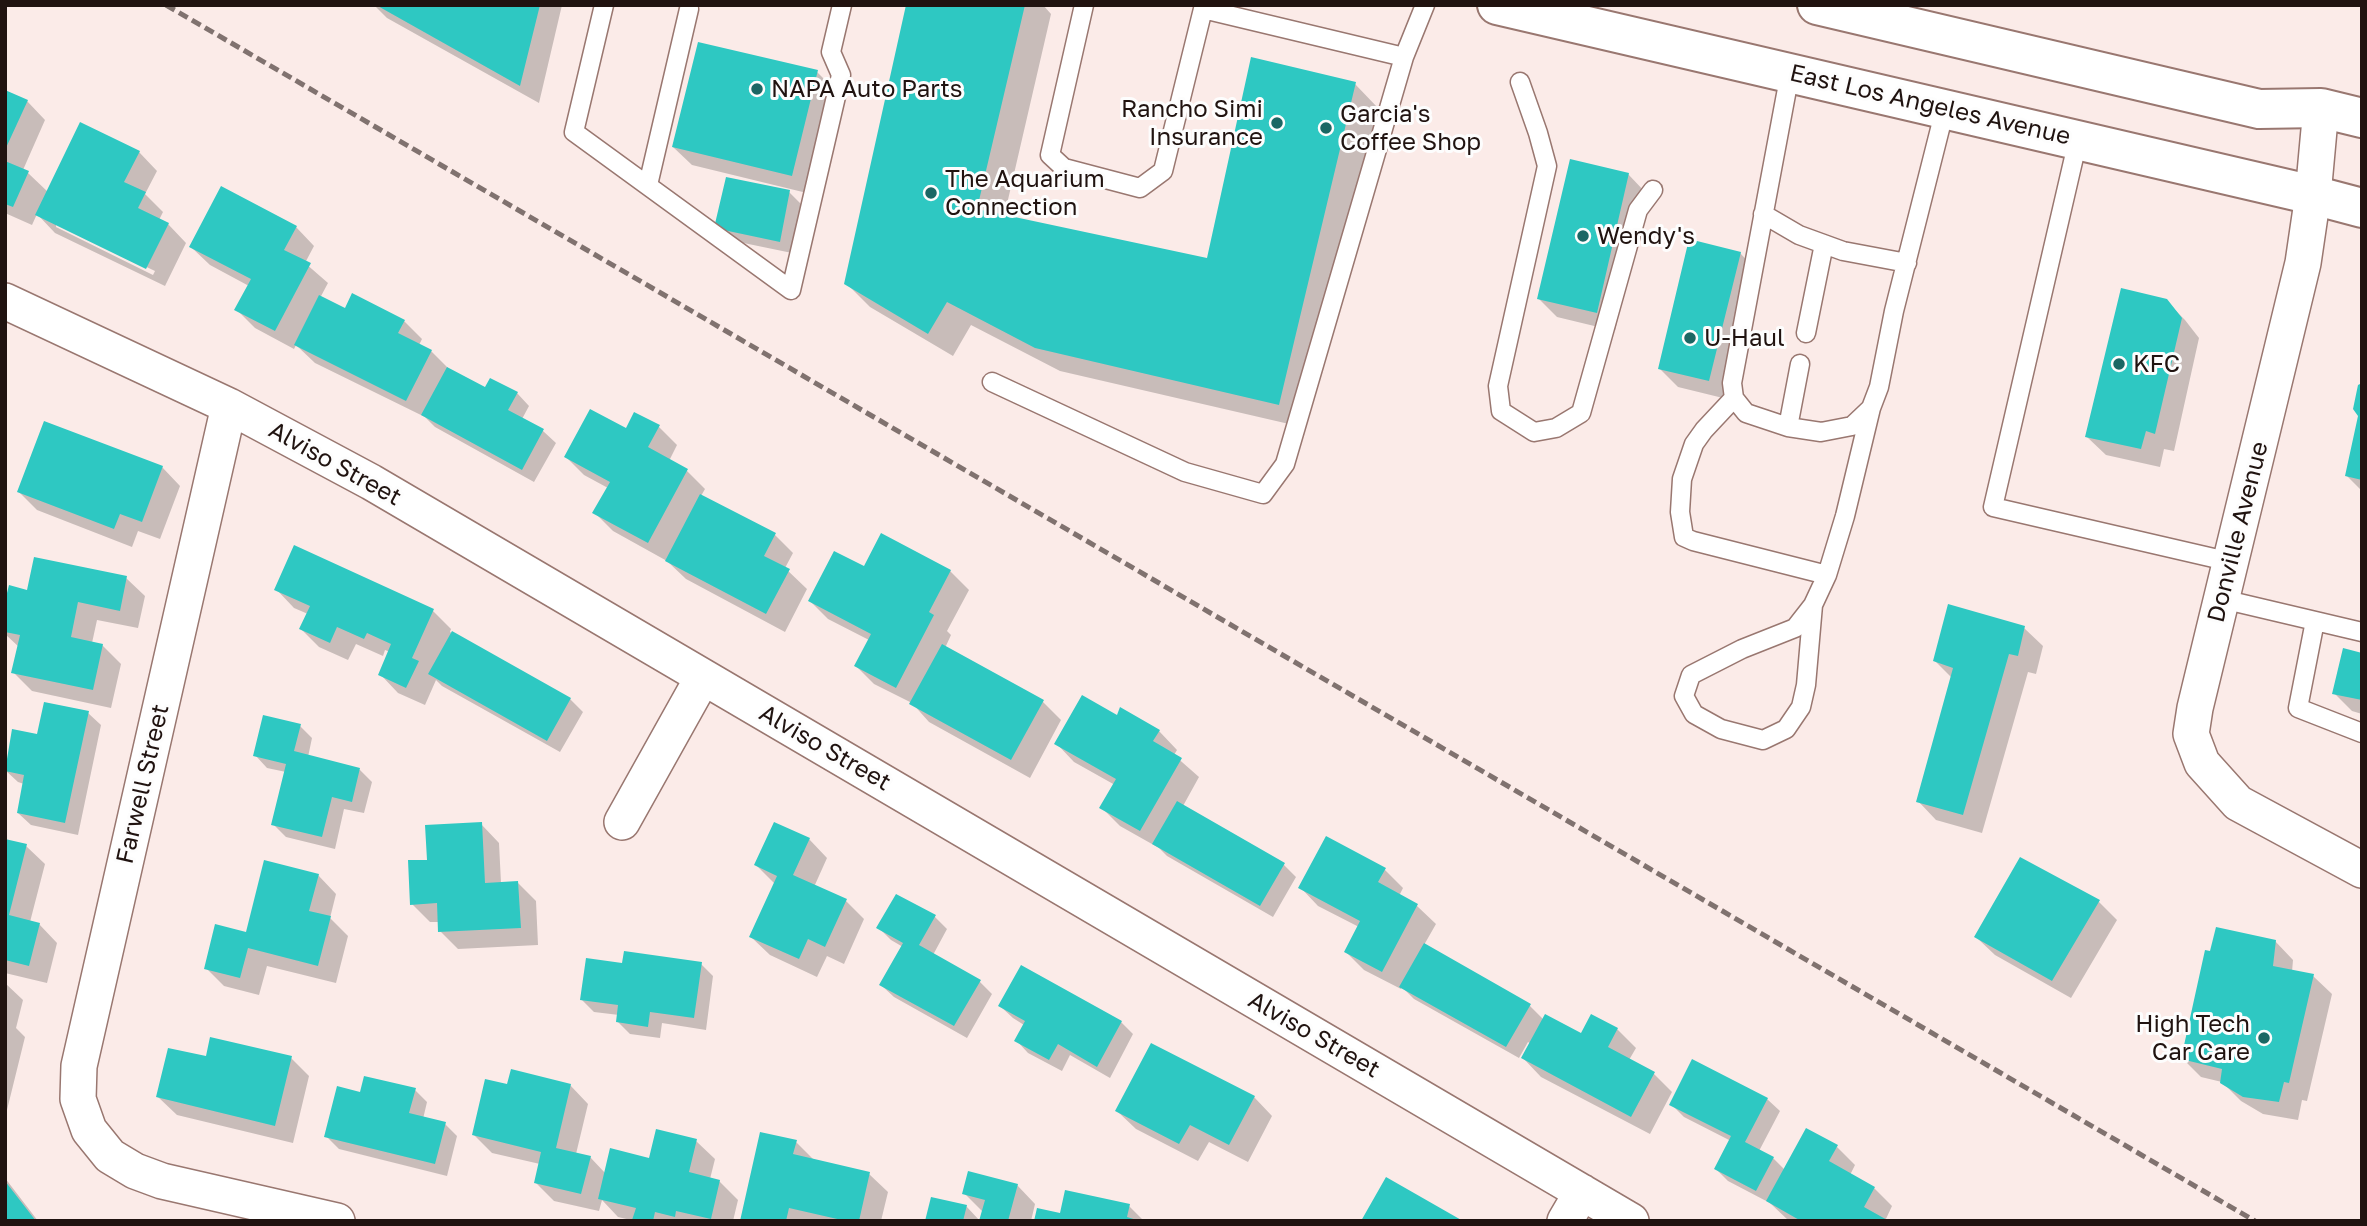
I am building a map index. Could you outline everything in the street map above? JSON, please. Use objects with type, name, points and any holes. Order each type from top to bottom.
[{"type":"main road","name":"East Los Angeles Avenue","points":[[1497,5],[2362,208]]},
{"type":"main road","points":[[1817,5],[2259,109],[2321,108],[2362,118]]},
{"type":"street","name":"Donville Avenue","points":[[2321,108],[2303,263],[2195,708],[2191,734],[2202,763],[2238,803],[2362,870]]},
{"type":"street","name":"Alviso Street","points":[[5,301],[229,406],[371,482],[703,677],[1574,1207],[1631,1221]]},
{"type":"street","name":"Farwell Street","points":[[229,406],[79,1066],[78,1099],[89,1130],[110,1156],[135,1171],[162,1181],[337,1221]]},
{"type":"street","points":[[622,822],[703,677]]},
{"type":"lane","points":[[604,5],[574,132],[791,290],[841,75],[831,52],[842,5]]},
{"type":"lane","points":[[1084,5],[1051,155],[1064,168],[1140,188],[1163,170],[1203,7],[1404,57]]},
{"type":"lane","points":[[992,382],[1185,472],[1263,494],[1285,464],[1404,57],[1425,5]]},
{"type":"lane","points":[[648,186],[684,7]]},
{"type":"lane","points":[[1790,73],[1732,383],[1734,398],[1746,413],[1788,427],[1821,432],[1852,426],[1871,408]]},
{"type":"lane","points":[[1520,82],[1547,166],[1498,386],[1502,411],[1534,432],[1556,428],[1581,413],[1638,210],[1653,190]]},
{"type":"lane","points":[[1813,605],[1806,685],[1801,707],[1786,729],[1763,740],[1721,729],[1694,714],[1684,696],[1691,675],[1742,649],[1795,628],[1813,605],[1827,575],[1845,516],[1871,408],[1879,387],[1945,109]]},
{"type":"lane","points":[[2078,140],[1993,507],[2231,562]]},
{"type":"lane","points":[[1763,214],[1798,235],[1843,251],[1907,263]]},
{"type":"lane","points":[[1805,333],[1824,244]]},
{"type":"lane","points":[[1788,427],[1800,364]]},
{"type":"lane","points":[[1734,398],[1694,444],[1682,479],[1680,512],[1684,537],[1827,575]]},
{"type":"lane","points":[[2222,598],[2362,632]]},
{"type":"lane","points":[[2315,621],[2298,708],[2362,733]]},
{"type":"building","points":[[376,5],[540,5],[520,86]]},
{"type":"building","points":[[906,5],[1025,5],[977,209],[1207,258],[1251,57],[1356,82],[1279,405],[1035,348],[947,302],[928,334],[844,284]]},
{"type":"building","points":[[698,42],[818,70],[792,176],[672,147]]},
{"type":"building","points":[[5,90],[28,100],[5,150]]},
{"type":"building","points":[[80,122],[140,151],[124,182],[146,192],[138,208],[169,223],[146,269],[35,215]]},
{"type":"building","name":"Wendy's","points":[[1570,159],[1629,173],[1597,313],[1537,299]]},
{"type":"building","points":[[5,161],[29,171],[13,207],[5,204]]},
{"type":"building","points":[[726,177],[790,190],[780,242],[714,228]]},
{"type":"building","points":[[221,186],[297,226],[284,250],[311,263],[275,331],[234,310],[251,279],[189,247]]},
{"type":"building","points":[[1689,239],[1741,252],[1709,381],[1658,369]]},
{"type":"building","points":[[2121,288],[2167,299],[2182,318],[2155,434],[2146,431],[2141,449],[2085,437]]},
{"type":"building","points":[[352,293],[405,320],[398,333],[432,350],[406,401],[294,345],[319,295],[345,308]]},
{"type":"building","points":[[447,367],[485,387],[490,378],[518,392],[508,410],[544,429],[522,470],[421,415]]},
{"type":"building","points":[[2362,383],[2362,480],[2345,476],[2358,416],[2353,409],[2358,385]]},
{"type":"building","points":[[590,409],[626,428],[634,412],[660,425],[648,447],[688,469],[648,543],[592,513],[610,482],[564,457]]},
{"type":"building","points":[[44,421],[163,466],[142,522],[120,514],[114,529],[17,492]]},
{"type":"building","points":[[700,494],[776,533],[764,556],[790,569],[766,614],[665,561]]},
{"type":"building","points":[[881,533],[951,570],[929,612],[934,615],[896,688],[854,666],[871,634],[808,601],[834,551],[864,566]]},
{"type":"building","points":[[294,545],[434,609],[412,658],[419,661],[406,688],[378,675],[391,644],[367,633],[364,639],[337,627],[330,643],[299,629],[310,606],[274,590]]},
{"type":"building","points":[[34,557],[127,576],[120,611],[78,602],[71,637],[103,644],[93,690],[11,673],[20,635],[5,632],[5,601],[9,585],[27,590]]},
{"type":"building","points":[[1948,604],[2025,626],[2018,656],[2009,654],[1963,815],[1916,802],[1953,668],[1933,661]]},
{"type":"building","points":[[452,631],[571,698],[547,741],[428,674]]},
{"type":"building","points":[[942,644],[1044,700],[1011,760],[909,704]]},
{"type":"building","points":[[2343,648],[2362,653],[2362,700],[2332,694]]},
{"type":"building","points":[[1082,695],[1117,715],[1120,707],[1160,730],[1153,741],[1182,758],[1140,831],[1099,808],[1116,779],[1054,744]]},
{"type":"building","points":[[44,702],[89,711],[65,823],[17,813],[24,775],[5,771],[12,729],[37,734]]},
{"type":"building","points":[[263,715],[301,724],[294,751],[360,768],[352,802],[332,797],[322,837],[271,825],[286,764],[253,756]]},
{"type":"building","points":[[1177,801],[1285,863],[1260,906],[1152,844]]},
{"type":"building","points":[[482,822],[485,883],[518,881],[521,928],[438,932],[437,903],[410,905],[408,860],[427,860],[425,825]]},
{"type":"building","points":[[774,822],[810,838],[793,875],[847,899],[825,947],[808,939],[799,959],[749,937],[777,876],[754,865]]},
{"type":"building","points":[[1326,836],[1386,868],[1378,882],[1418,904],[1382,972],[1344,952],[1360,921],[1298,888]]},
{"type":"building","points":[[5,839],[27,844],[9,915],[40,923],[29,966],[5,960]]},
{"type":"building","points":[[2020,857],[2100,900],[2052,981],[1974,937]]},
{"type":"building","points":[[264,860],[319,874],[309,911],[331,916],[318,966],[248,948],[240,978],[204,969],[215,924],[246,932]]},
{"type":"building","points":[[896,894],[936,915],[919,945],[981,980],[954,1026],[879,985],[903,943],[876,928]]},
{"type":"building","points":[[2216,927],[2276,940],[2273,966],[2314,974],[2289,1083],[2284,1082],[2279,1102],[2243,1097],[2220,1083],[2222,1069],[2181,1059],[2205,950],[2210,951]]},
{"type":"building","points":[[1424,943],[1531,1004],[1506,1047],[1399,987]]},
{"type":"building","points":[[624,951],[702,962],[694,1018],[650,1012],[648,1027],[616,1022],[618,1005],[580,1000],[586,958],[622,963]]},
{"type":"building","points":[[1021,965],[1122,1021],[1097,1067],[1058,1044],[1049,1060],[1014,1041],[1025,1021],[998,1006]]},
{"type":"building","points":[[1545,1014],[1581,1033],[1591,1014],[1618,1028],[1608,1047],[1655,1072],[1631,1117],[1521,1058]]},
{"type":"building","points":[[210,1037],[292,1056],[275,1126],[156,1097],[168,1048],[206,1056]]},
{"type":"building","points":[[1151,1043],[1255,1096],[1229,1145],[1190,1125],[1179,1144],[1115,1111]]},
{"type":"building","points":[[1692,1059],[1768,1098],[1745,1142],[1774,1157],[1756,1191],[1714,1169],[1731,1136],[1669,1105]]},
{"type":"building","points":[[511,1069],[571,1084],[556,1148],[591,1156],[581,1194],[534,1183],[541,1152],[472,1135],[485,1079],[507,1084]]},
{"type":"building","points":[[364,1076],[416,1088],[409,1113],[446,1122],[435,1164],[324,1137],[337,1086],[360,1092]]},
{"type":"building","points":[[1806,1128],[1838,1145],[1829,1161],[1875,1187],[1864,1207],[1889,1221],[1801,1221],[1766,1201]]},
{"type":"building","points":[[656,1129],[697,1139],[689,1172],[720,1180],[711,1219],[676,1211],[675,1217],[655,1212],[653,1221],[636,1221],[632,1220],[636,1208],[598,1199],[610,1148],[649,1158]]},
{"type":"building","points":[[760,1132],[797,1140],[793,1154],[870,1172],[859,1221],[846,1221],[789,1208],[786,1221],[740,1221]]},
{"type":"building","points":[[968,1171],[1018,1184],[1008,1221],[979,1221],[985,1200],[962,1194]]},
{"type":"building","points":[[1386,1177],[1463,1221],[1361,1221]]},
{"type":"building","points":[[5,1181],[36,1221],[5,1221]]},
{"type":"building","points":[[1065,1190],[1130,1204],[1127,1217],[1140,1221],[1034,1221],[1037,1208],[1060,1213]]},
{"type":"building","points":[[931,1197],[967,1205],[963,1221],[925,1221]]},
{"type":"railway","points":[[166,5],[2255,1221]]},
{"type":"place","name":"NAPA Auto Parts","points":[[757,89]]},
{"type":"place","name":"Rancho Simi Insurance","points":[[1277,123]]},
{"type":"place","name":"Garcia's Coffee Shop","points":[[1326,128]]},
{"type":"place","name":"The Aquarium Connection","points":[[931,193]]},
{"type":"place","name":"Wendy's","points":[[1583,236]]},
{"type":"place","name":"U-Haul","points":[[1690,338]]},
{"type":"place","name":"KFC","points":[[2119,364]]},
{"type":"place","name":"High Tech Car Care","points":[[2264,1038]]}]
